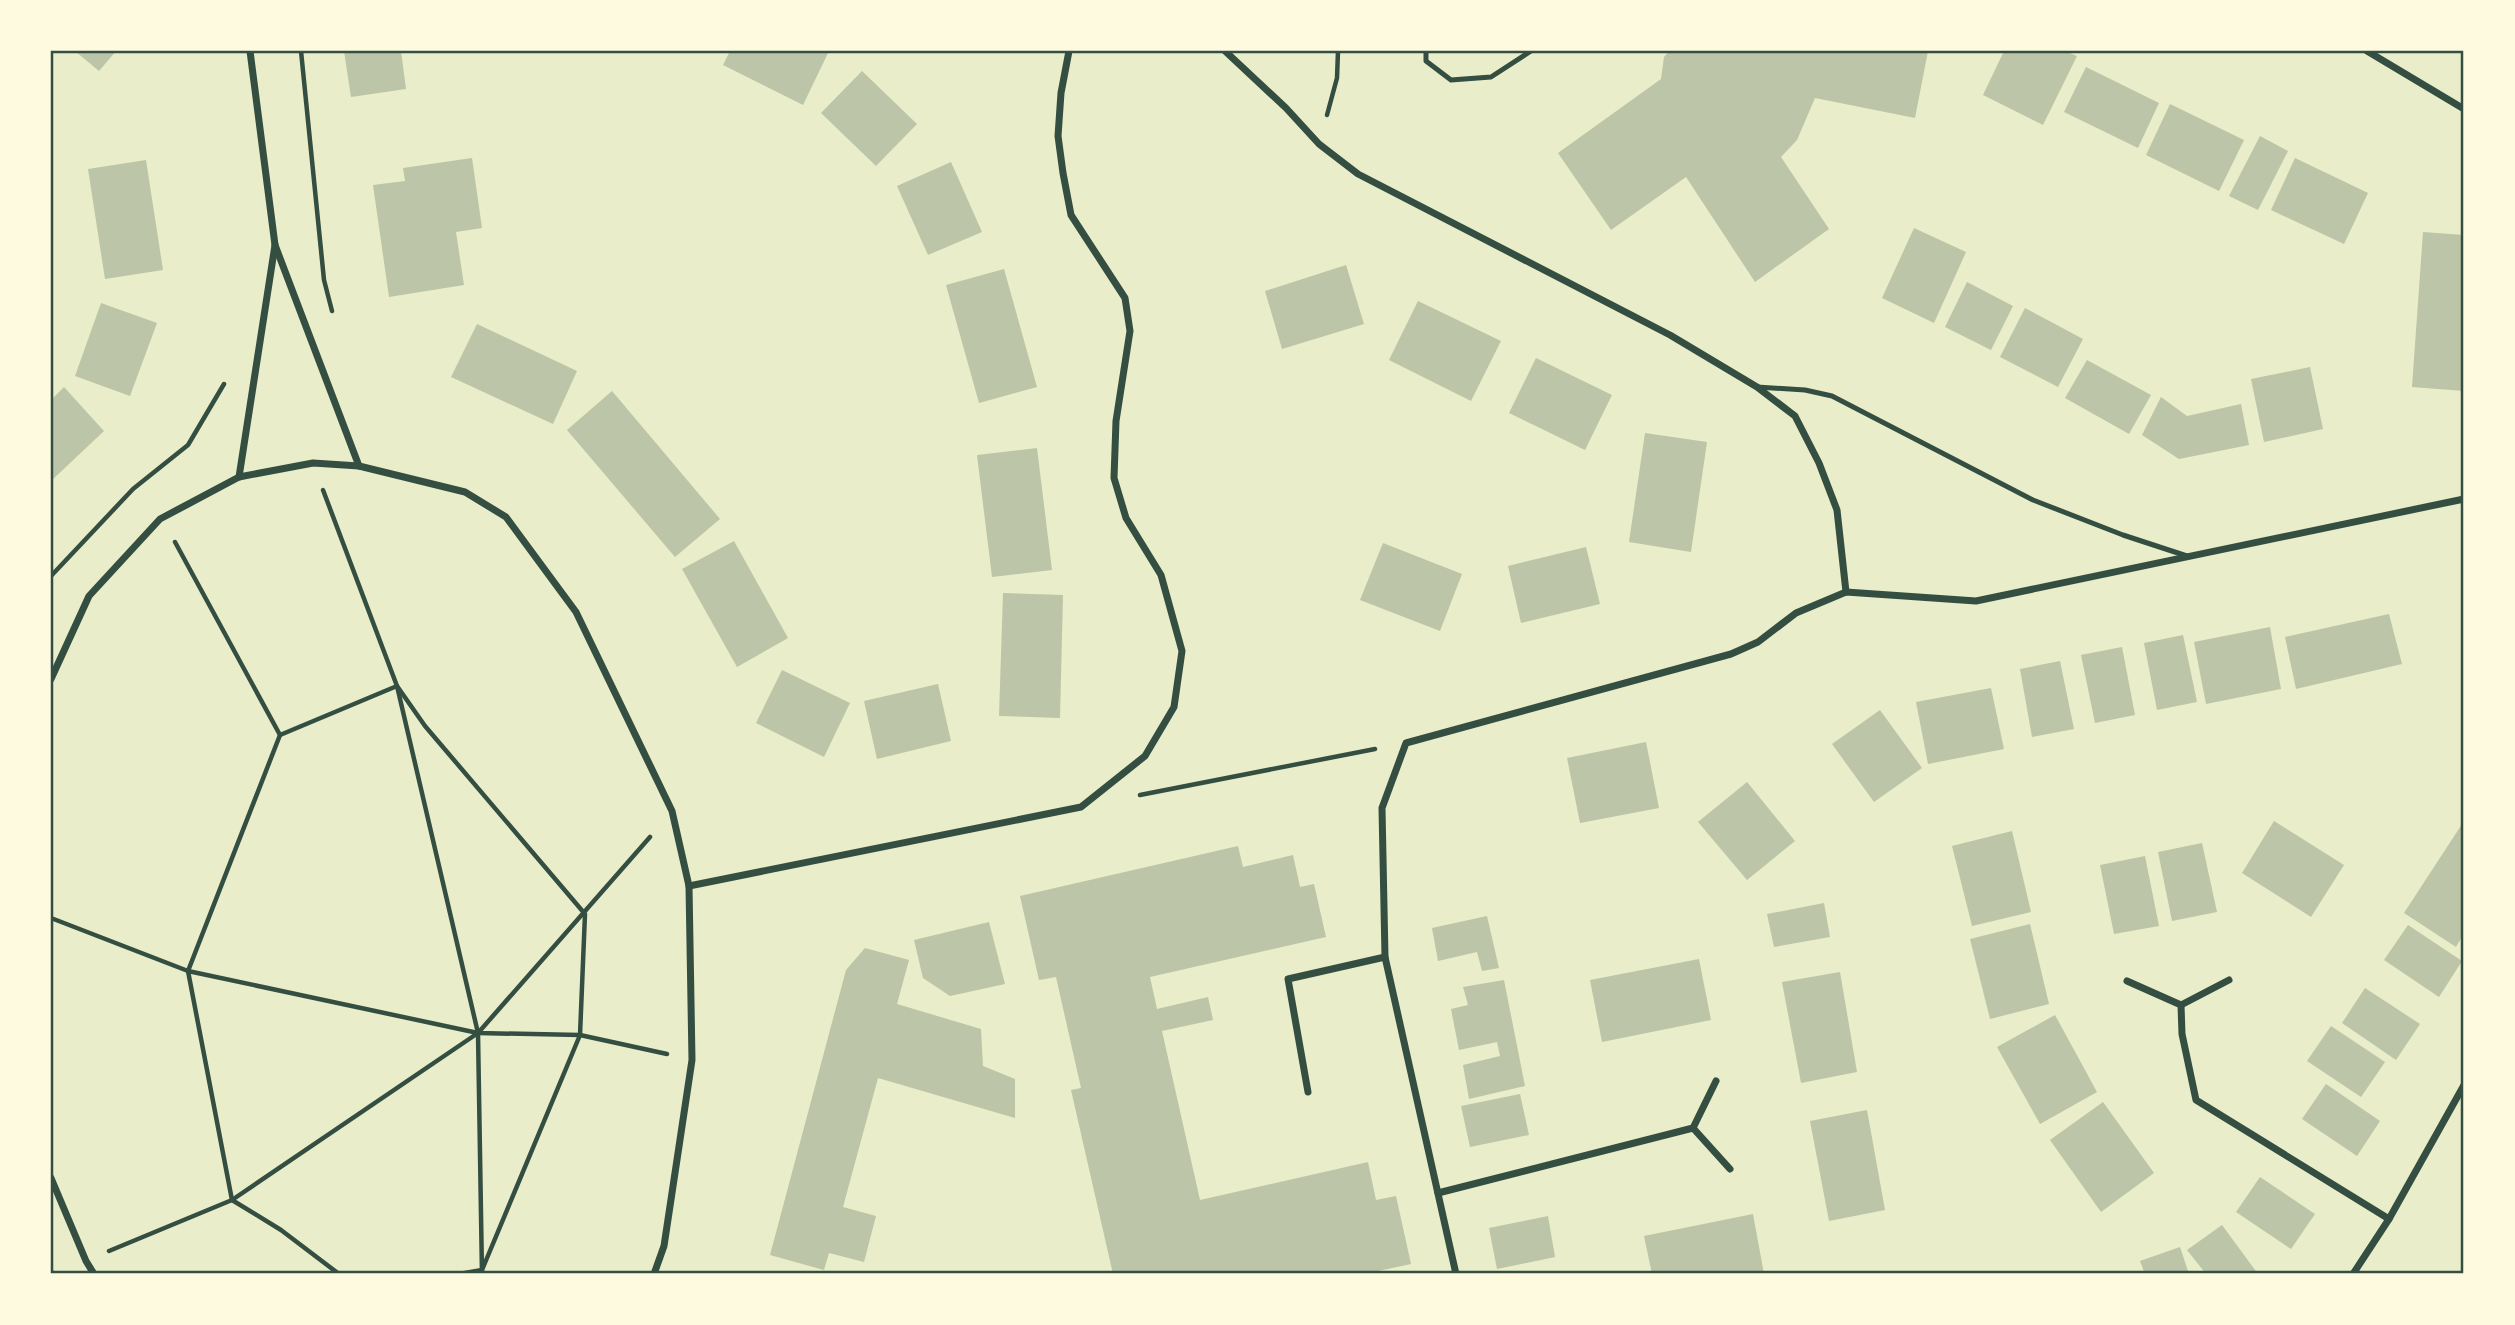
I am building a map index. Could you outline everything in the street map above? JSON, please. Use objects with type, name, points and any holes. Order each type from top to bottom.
[{"type":"street","points":[[250,51],[275,245],[359,466]]},
{"type":"street","points":[[689,886],[1081,807],[1145,755],[1174,707],[1182,651],[1161,575],[1126,518],[1114,478],[1116,421],[1130,331],[1125,298],[1071,215],[1063,173],[1058,136],[1060,93],[1069,51]]},
{"type":"street","points":[[1225,51],[1286,108],[1319,144],[1358,174],[1671,335],[1758,387],[1795,416],[1819,463],[1838,510],[1846,592]]},
{"type":"street","points":[[2367,51],[2464,109]]},
{"type":"street","points":[[239,477],[275,245]]},
{"type":"street","points":[[51,680],[89,596],[160,519],[239,477],[313,463],[359,466],[465,492],[506,517],[576,612],[672,811],[689,886],[692,1060],[664,1246],[653,1274]]},
{"type":"street","points":[[1455,1274],[1385,957],[1382,808],[1406,743],[1731,654],[1758,642],[1796,613],[1846,592],[1976,601],[2464,499]]},
{"type":"street","points":[[1308,1093],[1288,979],[1385,957]]},
{"type":"street","points":[[2181,1005],[2229,979]]},
{"type":"street","points":[[2127,981],[2181,1005]]},
{"type":"street","points":[[2181,1005],[2182,1034],[2196,1100],[2389,1219]]},
{"type":"street","points":[[1438,1193],[1693,1128],[1716,1081]]},
{"type":"street","points":[[2353,1274],[2389,1219],[2464,1085]]},
{"type":"street","points":[[1693,1128],[1730,1169]]},
{"type":"street","points":[[51,1178],[94,1274]]},
{"type":"lane","points":[[1426,51],[1426,61],[1451,80],[1491,77],[1531,51]]},
{"type":"lane","points":[[1758,387],[1805,390],[1832,396],[2033,500],[2188,557]]},
{"type":"path","points":[[1319,144],[1337,78],[1338,51]]},
{"type":"path","points":[[313,463],[397,686],[478,1033],[482,1272]]},
{"type":"path","points":[[160,519],[179,548],[281,735]]},
{"type":"path","points":[[339,1274],[281,1230],[232,1200],[188,971],[281,735],[397,686]]},
{"type":"path","points":[[397,686],[425,726],[585,914],[580,1035],[482,1272]]},
{"type":"path","points":[[1135,796],[1406,743]]},
{"type":"path","points":[[86,1261],[232,1200],[478,1033],[585,914],[672,811]]},
{"type":"path","points":[[51,918],[188,971],[478,1033],[580,1035],[692,1060]]},
{"type":"path","points":[[459,1274],[482,1272]]},
{"type":"building","points":[[75,51],[116,51],[99,71]]},
{"type":"building","points":[[344,51],[401,51],[406,89],[351,97]]},
{"type":"building","points":[[730,51],[829,51],[803,105],[723,65]]},
{"type":"building","points":[[1669,51],[1928,51],[1915,118],[1815,98],[1797,140],[1781,157],[1829,229],[1755,282],[1686,177],[1611,230],[1558,153],[1661,79],[1664,57]]},
{"type":"building","points":[[2004,51],[2065,51],[2077,56],[2043,125],[1983,95]]},
{"type":"building","points":[[2086,67],[2159,103],[2138,148],[2064,112]]},
{"type":"building","points":[[862,71],[917,124],[876,166],[821,113]]},
{"type":"building","points":[[2170,104],[2244,140],[2219,191],[2146,155]]},
{"type":"building","points":[[2260,136],[2288,151],[2258,210],[2229,196]]},
{"type":"building","points":[[472,158],[482,228],[456,232],[464,285],[389,297],[373,185],[405,181],[403,168]]},
{"type":"building","points":[[2295,158],[2368,193],[2344,244],[2271,210]]},
{"type":"building","points":[[146,160],[163,270],[105,279],[88,169]]},
{"type":"building","points":[[951,162],[982,232],[928,255],[897,186]]},
{"type":"building","points":[[1914,228],[1966,252],[1934,323],[1882,298]]},
{"type":"building","points":[[2423,232],[2464,235],[2464,391],[2412,387]]},
{"type":"building","points":[[1346,265],[1364,324],[1282,349],[1265,291]]},
{"type":"building","points":[[1004,269],[1037,387],[979,403],[946,285]]},
{"type":"building","points":[[1967,282],[2013,306],[1991,350],[1945,327]]},
{"type":"building","points":[[1418,301],[1501,341],[1471,401],[1389,360]]},
{"type":"building","points":[[101,303],[157,323],[130,396],[75,376]]},
{"type":"building","points":[[2025,308],[2083,339],[2058,387],[2000,357]]},
{"type":"building","points":[[477,324],[577,371],[553,424],[451,377]]},
{"type":"building","points":[[1536,358],[1612,395],[1585,450],[1509,413]]},
{"type":"building","points":[[2087,360],[2151,395],[2129,434],[2065,398]]},
{"type":"building","points":[[2310,367],[2323,429],[2264,442],[2251,379]]},
{"type":"building","points":[[64,387],[104,431],[51,481],[51,400]]},
{"type":"building","points":[[612,391],[720,519],[675,557],[567,430]]},
{"type":"building","points":[[2161,397],[2187,416],[2241,404],[2249,445],[2179,459],[2142,435]]},
{"type":"building","points":[[1645,433],[1707,442],[1691,552],[1629,542]]},
{"type":"building","points":[[1037,448],[1052,570],[992,577],[977,455]]},
{"type":"building","points":[[734,541],[788,638],[737,667],[682,569]]},
{"type":"building","points":[[1383,543],[1462,574],[1440,631],[1360,600]]},
{"type":"building","points":[[1586,547],[1600,604],[1521,623],[1508,566]]},
{"type":"building","points":[[1003,593],[1063,595],[1060,718],[999,716]]},
{"type":"building","points":[[2389,614],[2402,664],[2296,689],[2285,637]]},
{"type":"building","points":[[2270,627],[2281,689],[2206,704],[2194,642]]},
{"type":"building","points":[[2183,635],[2197,702],[2157,710],[2144,643]]},
{"type":"building","points":[[2122,647],[2135,715],[2095,723],[2081,655]]},
{"type":"building","points":[[2060,661],[2074,729],[2032,737],[2020,669]]},
{"type":"building","points":[[782,670],[850,703],[824,757],[756,723]]},
{"type":"building","points":[[938,684],[951,741],[877,759],[864,701]]},
{"type":"building","points":[[1991,688],[2004,749],[1928,764],[1916,702]]},
{"type":"building","points":[[1880,710],[1922,768],[1874,802],[1832,744]]},
{"type":"building","points":[[1646,742],[1659,808],[1580,823],[1567,758]]},
{"type":"building","points":[[1747,782],[1795,841],[1747,880],[1698,822]]},
{"type":"building","points":[[2274,821],[2344,865],[2311,917],[2242,873]]},
{"type":"building","points":[[2464,821],[2464,933],[2456,947],[2404,913]]},
{"type":"building","points":[[2012,831],[2031,912],[1972,926],[1952,846]]},
{"type":"building","points":[[2202,843],[2217,912],[2172,921],[2158,852]]},
{"type":"building","points":[[1238,846],[1243,867],[1293,855],[1300,887],[1314,884],[1326,937],[1150,977],[1157,1009],[1208,997],[1213,1020],[1162,1031],[1200,1200],[1368,1162],[1376,1200],[1396,1196],[1411,1264],[1364,1274],[1113,1274],[1071,1090],[1081,1088],[1056,977],[1039,980],[1020,896]]},
{"type":"building","points":[[2145,856],[2159,926],[2114,934],[2100,865]]},
{"type":"building","points":[[1824,903],[1830,937],[1774,947],[1767,914]]},
{"type":"building","points":[[1487,916],[1499,968],[1482,971],[1477,952],[1438,961],[1432,928]]},
{"type":"building","points":[[989,922],[1005,984],[950,996],[923,978],[914,940]]},
{"type":"building","points":[[2030,924],[2049,1004],[1990,1019],[1970,939]]},
{"type":"building","points":[[2408,925],[2462,961],[2439,997],[2384,960]]},
{"type":"building","points":[[865,948],[909,960],[897,1004],[981,1029],[983,1066],[1015,1079],[1015,1118],[878,1078],[843,1207],[876,1216],[864,1262],[829,1253],[824,1270],[770,1255],[846,970]]},
{"type":"building","points":[[1699,959],[1711,1020],[1602,1042],[1590,980]]},
{"type":"building","points":[[1840,972],[1857,1072],[1801,1083],[1782,982]]},
{"type":"building","points":[[1504,980],[1525,1086],[1469,1099],[1463,1065],[1500,1056],[1497,1042],[1459,1050],[1451,1009],[1468,1005],[1463,987]]},
{"type":"building","points":[[2365,988],[2420,1024],[2396,1060],[2342,1023]]},
{"type":"building","points":[[2055,1015],[2097,1092],[2040,1124],[1997,1047]]},
{"type":"building","points":[[2331,1026],[2385,1062],[2361,1097],[2307,1061]]},
{"type":"building","points":[[2326,1084],[2380,1121],[2357,1156],[2302,1119]]},
{"type":"building","points":[[1520,1094],[1529,1135],[1470,1147],[1461,1106]]},
{"type":"building","points":[[2103,1102],[2154,1173],[2101,1212],[2050,1140]]},
{"type":"building","points":[[1867,1110],[1885,1210],[1829,1221],[1810,1121]]},
{"type":"building","points":[[2260,1177],[2315,1214],[2291,1249],[2236,1212]]},
{"type":"building","points":[[1753,1214],[1764,1274],[1652,1274],[1644,1236]]},
{"type":"building","points":[[1548,1216],[1555,1257],[1497,1269],[1489,1228]]},
{"type":"building","points":[[2222,1225],[2258,1274],[2206,1274],[2187,1250]]},
{"type":"building","points":[[2180,1247],[2189,1274],[2145,1274],[2140,1261]]}]
